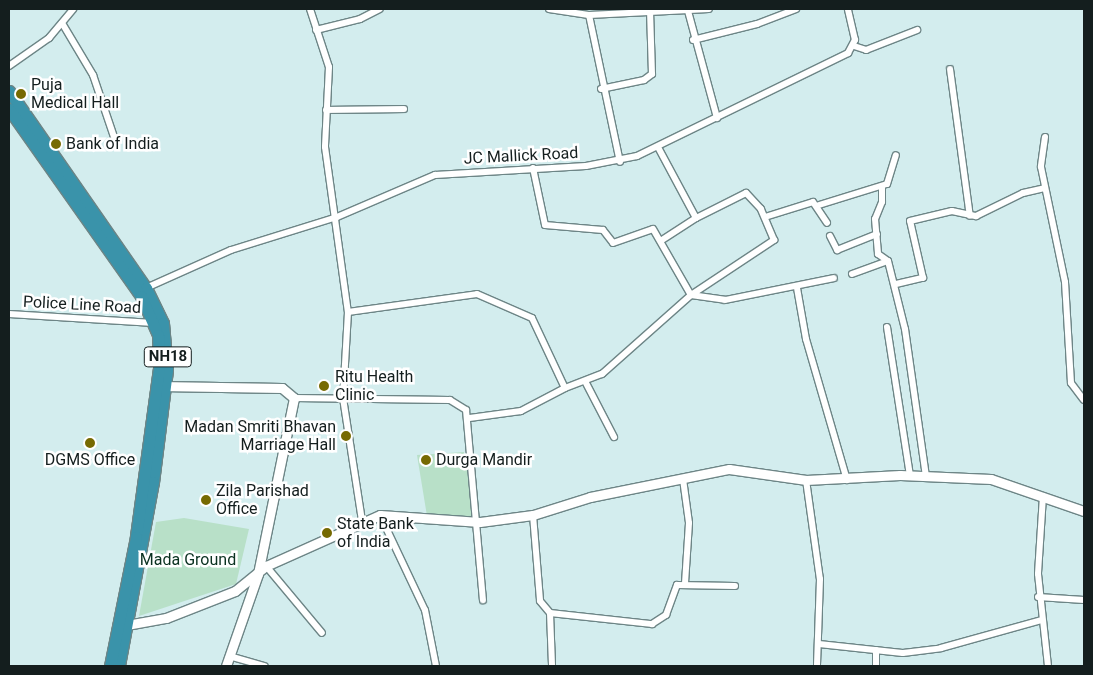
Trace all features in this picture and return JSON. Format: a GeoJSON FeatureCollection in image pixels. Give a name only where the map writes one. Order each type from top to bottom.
{"type":"FeatureCollection","features":[{"type":"Feature","properties":{"kind":"highway","name":"NH18"},"geometry":{"type":"LineString","coordinates":[[9,92],[146,288],[163,323],[168,354],[161,386],[119,666]]}},
{"type":"Feature","properties":{"kind":"highway","name":"NH18"},"geometry":{"type":"LineString","coordinates":[[9,109],[141,296],[155,323],[160,350],[161,386]]}},
{"type":"Feature","properties":{"kind":"highway","name":"NH18"},"geometry":{"type":"LineString","coordinates":[[110,666],[124,626]]}},
{"type":"Feature","properties":{"kind":"street"},"geometry":{"type":"LineString","coordinates":[[9,66],[62,23],[73,9]]}},
{"type":"Feature","properties":{"kind":"street"},"geometry":{"type":"LineString","coordinates":[[310,9],[329,66],[325,147],[337,217],[348,312],[343,398],[362,521]]}},
{"type":"Feature","properties":{"kind":"street"},"geometry":{"type":"LineString","coordinates":[[316,30],[360,19],[380,9]]}},
{"type":"Feature","properties":{"kind":"street"},"geometry":{"type":"LineString","coordinates":[[549,9],[589,15],[709,9]]}},
{"type":"Feature","properties":{"kind":"street"},"geometry":{"type":"LineString","coordinates":[[693,40],[757,24],[796,9]]}},
{"type":"Feature","properties":{"kind":"street"},"geometry":{"type":"LineString","coordinates":[[848,9],[854,46],[866,50],[917,30]]}},
{"type":"Feature","properties":{"kind":"street"},"geometry":{"type":"LineString","coordinates":[[688,11],[693,40],[717,118]]}},
{"type":"Feature","properties":{"kind":"street"},"geometry":{"type":"LineString","coordinates":[[602,88],[644,80],[652,74],[650,12]]}},
{"type":"Feature","properties":{"kind":"street"},"geometry":{"type":"LineString","coordinates":[[589,15],[602,88],[620,162]]}},
{"type":"Feature","properties":{"kind":"street"},"geometry":{"type":"LineString","coordinates":[[62,23],[93,75],[114,137]]}},
{"type":"Feature","properties":{"kind":"street","name":"JC Mallick Road"},"geometry":{"type":"LineString","coordinates":[[146,288],[231,250],[337,217],[434,175],[620,162],[658,147],[717,118],[854,46]]}},
{"type":"Feature","properties":{"kind":"street"},"geometry":{"type":"LineString","coordinates":[[950,69],[970,216]]}},
{"type":"Feature","properties":{"kind":"street"},"geometry":{"type":"LineString","coordinates":[[326,110],[404,110]]}},
{"type":"Feature","properties":{"kind":"street"},"geometry":{"type":"LineString","coordinates":[[1045,137],[1044,188],[1066,282],[1071,383],[1084,400]]}},
{"type":"Feature","properties":{"kind":"street"},"geometry":{"type":"LineString","coordinates":[[658,147],[696,218]]}},
{"type":"Feature","properties":{"kind":"street"},"geometry":{"type":"LineString","coordinates":[[819,205],[882,186],[892,178],[896,155]]}},
{"type":"Feature","properties":{"kind":"street"},"geometry":{"type":"LineString","coordinates":[[533,168],[538,209],[550,228],[603,230],[613,243],[653,229],[662,240],[690,295]]}},
{"type":"Feature","properties":{"kind":"street"},"geometry":{"type":"LineString","coordinates":[[882,186],[878,254],[888,261],[896,284],[926,476]]}},
{"type":"Feature","properties":{"kind":"street"},"geometry":{"type":"LineString","coordinates":[[896,284],[923,278],[910,221],[952,211],[970,216],[1044,188]]}},
{"type":"Feature","properties":{"kind":"street"},"geometry":{"type":"LineString","coordinates":[[468,418],[521,411],[565,388],[586,383],[690,295],[735,261],[771,244],[773,235],[764,217],[746,193],[696,218],[662,240]]}},
{"type":"Feature","properties":{"kind":"street"},"geometry":{"type":"LineString","coordinates":[[764,217],[813,202],[819,205],[827,223]]}},
{"type":"Feature","properties":{"kind":"street"},"geometry":{"type":"LineString","coordinates":[[830,236],[837,250],[878,234]]}},
{"type":"Feature","properties":{"kind":"street"},"geometry":{"type":"LineString","coordinates":[[852,274],[888,261]]}},
{"type":"Feature","properties":{"kind":"street"},"geometry":{"type":"LineString","coordinates":[[690,295],[725,300],[797,288],[834,278]]}},
{"type":"Feature","properties":{"kind":"street"},"geometry":{"type":"LineString","coordinates":[[797,288],[806,339],[847,480]]}},
{"type":"Feature","properties":{"kind":"street"},"geometry":{"type":"LineString","coordinates":[[348,312],[435,303],[468,295],[486,297],[532,318],[565,388]]}},
{"type":"Feature","properties":{"kind":"street","name":"Police Line Road"},"geometry":{"type":"LineString","coordinates":[[9,315],[155,323]]}},
{"type":"Feature","properties":{"kind":"street"},"geometry":{"type":"LineString","coordinates":[[887,327],[910,475]]}},
{"type":"Feature","properties":{"kind":"street"},"geometry":{"type":"LineString","coordinates":[[586,383],[614,438]]}},
{"type":"Feature","properties":{"kind":"street"},"geometry":{"type":"LineString","coordinates":[[161,386],[282,388],[294,398],[450,400],[460,404],[468,418],[480,522],[483,600]]}},
{"type":"Feature","properties":{"kind":"street"},"geometry":{"type":"LineString","coordinates":[[226,666],[258,574],[294,398]]}},
{"type":"Feature","properties":{"kind":"street"},"geometry":{"type":"LineString","coordinates":[[124,626],[211,601],[258,574],[266,566],[362,521],[380,515],[480,522],[533,514],[590,497],[729,469],[806,480],[847,480],[910,475],[991,479],[1084,511]]}},
{"type":"Feature","properties":{"kind":"street"},"geometry":{"type":"LineString","coordinates":[[683,479],[689,523],[685,583]]}},
{"type":"Feature","properties":{"kind":"street"},"geometry":{"type":"LineString","coordinates":[[806,480],[820,579],[817,666]]}},
{"type":"Feature","properties":{"kind":"street"},"geometry":{"type":"LineString","coordinates":[[1043,496],[1038,598],[1048,666]]}},
{"type":"Feature","properties":{"kind":"street"},"geometry":{"type":"LineString","coordinates":[[533,514],[540,600],[550,613],[552,666]]}},
{"type":"Feature","properties":{"kind":"street"},"geometry":{"type":"LineString","coordinates":[[380,515],[425,610],[436,666]]}},
{"type":"Feature","properties":{"kind":"street"},"geometry":{"type":"LineString","coordinates":[[266,566],[322,633]]}},
{"type":"Feature","properties":{"kind":"street"},"geometry":{"type":"LineString","coordinates":[[550,613],[652,624],[666,616],[673,592],[685,583],[735,586]]}},
{"type":"Feature","properties":{"kind":"street"},"geometry":{"type":"LineString","coordinates":[[1038,598],[1084,600]]}},
{"type":"Feature","properties":{"kind":"street"},"geometry":{"type":"LineString","coordinates":[[819,644],[876,650],[941,648],[1042,620]]}},
{"type":"Feature","properties":{"kind":"street"},"geometry":{"type":"LineString","coordinates":[[876,650],[876,666]]}},
{"type":"Feature","properties":{"kind":"street"},"geometry":{"type":"LineString","coordinates":[[229,656],[265,666]]}},
{"type":"Feature","properties":{"kind":"green space"},"geometry":{"type":"Polygon","coordinates":[[[464,452],[476,516],[427,516],[417,455],[464,452]]]}},
{"type":"Feature","properties":{"kind":"green space","name":"Mada Ground"},"geometry":{"type":"Polygon","coordinates":[[[184,518],[249,529],[236,584],[139,616],[156,522],[184,518]]]}},
{"type":"Feature","properties":{"kind":"place","name":"Puja Medical Hall"},"geometry":{"type":"Point","coordinates":[21,94]}},
{"type":"Feature","properties":{"kind":"place","name":"Bank of India"},"geometry":{"type":"Point","coordinates":[56,144]}},
{"type":"Feature","properties":{"kind":"place","name":"Ritu Health Clinic"},"geometry":{"type":"Point","coordinates":[324,386]}},
{"type":"Feature","properties":{"kind":"place","name":"Madan Smriti Bhavan Marriage Hall"},"geometry":{"type":"Point","coordinates":[346,436]}},
{"type":"Feature","properties":{"kind":"place","name":"DGMS Office"},"geometry":{"type":"Point","coordinates":[90,443]}},
{"type":"Feature","properties":{"kind":"place","name":"Durga Mandir"},"geometry":{"type":"Point","coordinates":[426,460]}},
{"type":"Feature","properties":{"kind":"place","name":"Zila Parishad Office"},"geometry":{"type":"Point","coordinates":[206,500]}},
{"type":"Feature","properties":{"kind":"place","name":"State Bank of India"},"geometry":{"type":"Point","coordinates":[327,533]}}]}
